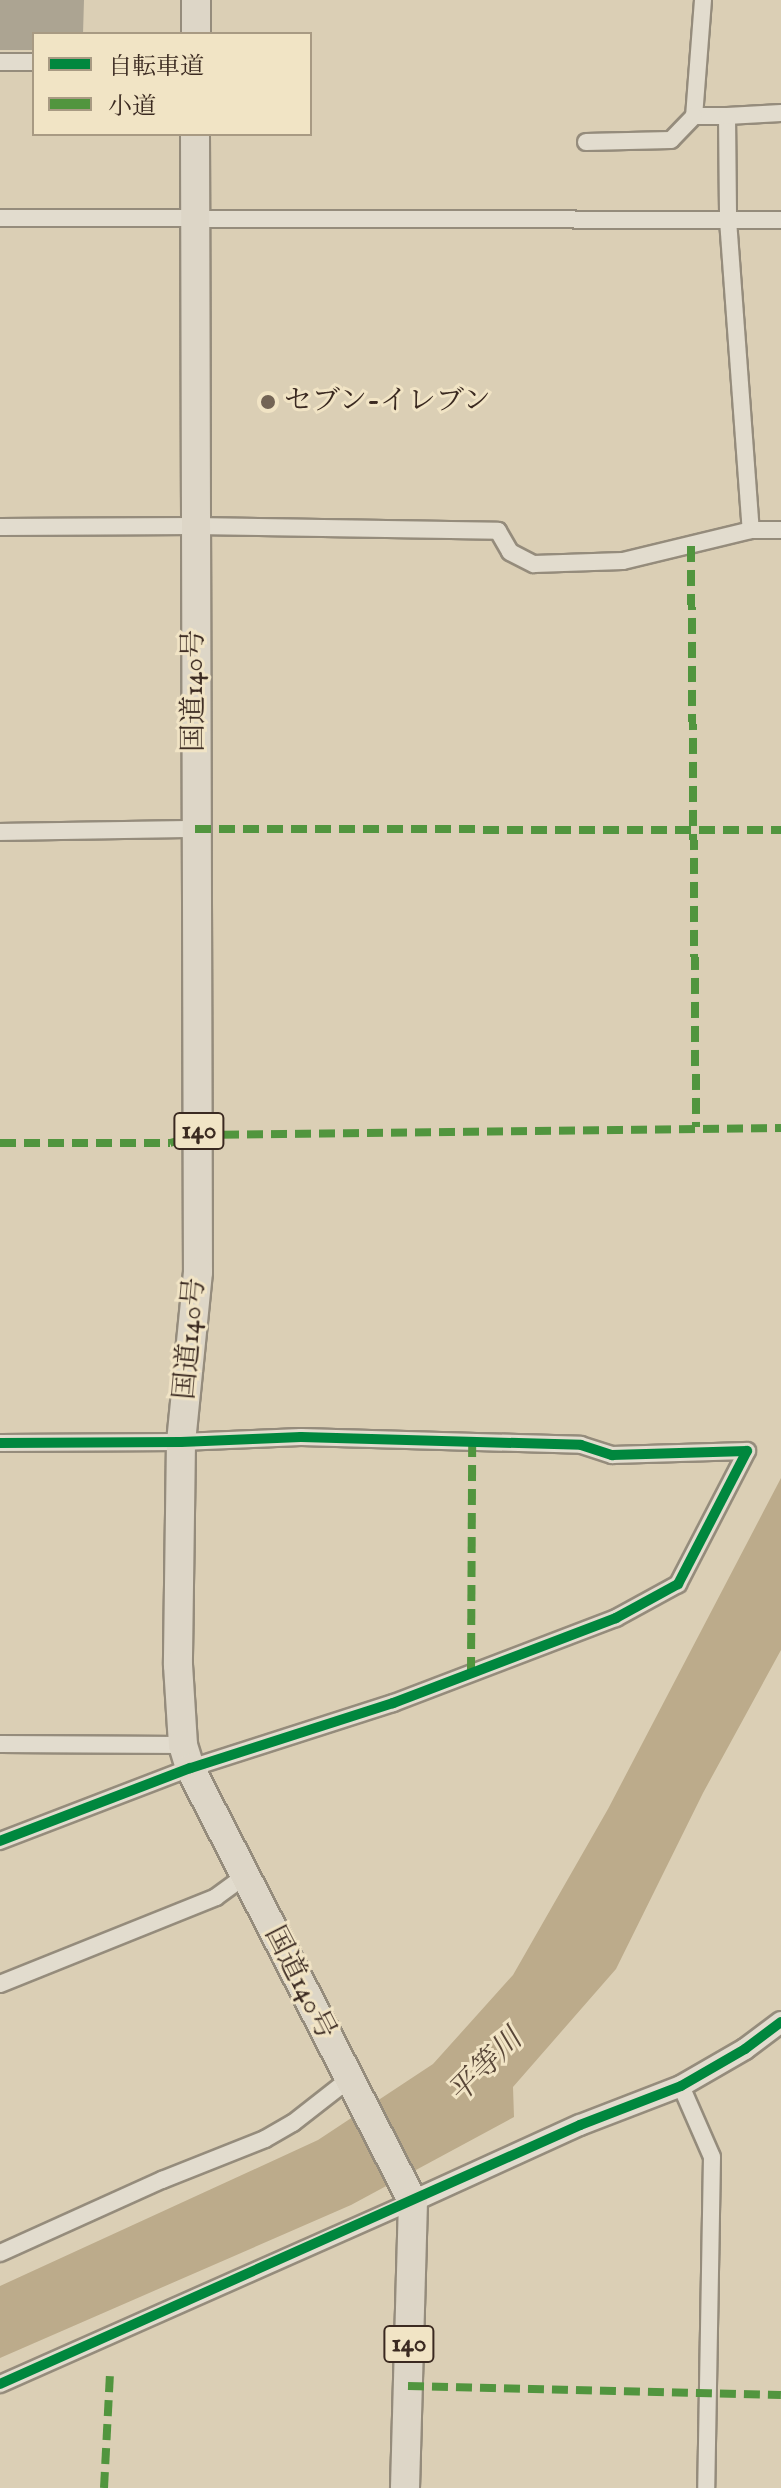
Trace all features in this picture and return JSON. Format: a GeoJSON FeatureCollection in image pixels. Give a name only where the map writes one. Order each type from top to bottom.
{"type":"FeatureCollection","features":[{"type":"Feature","properties":{"kind":"highway"},"geometry":{"type":"LineString","coordinates":[[196,0],[196,32]]}},
{"type":"Feature","properties":{"kind":"highway","name":"国道140号"},"geometry":{"type":"LineString","coordinates":[[195,136],[198,1272],[181,1442],[178,1665],[186,1756],[350,2084],[411,2197],[405,2488]]}},
{"type":"Feature","properties":{"kind":"street"},"geometry":{"type":"LineString","coordinates":[[586,142],[671,140],[694,116],[703,0]]}},
{"type":"Feature","properties":{"kind":"street"},"geometry":{"type":"LineString","coordinates":[[0,62],[32,62]]}},
{"type":"Feature","properties":{"kind":"street"},"geometry":{"type":"LineString","coordinates":[[694,116],[781,113]]}},
{"type":"Feature","properties":{"kind":"street"},"geometry":{"type":"LineString","coordinates":[[727,116],[728,220],[751,530]]}},
{"type":"Feature","properties":{"kind":"street"},"geometry":{"type":"LineString","coordinates":[[0,218],[781,220]]}},
{"type":"Feature","properties":{"kind":"street"},"geometry":{"type":"LineString","coordinates":[[0,527],[195,526],[498,531],[510,552],[534,564],[623,561],[751,530],[781,530]]}},
{"type":"Feature","properties":{"kind":"street"},"geometry":{"type":"LineString","coordinates":[[0,832],[195,829]]}},
{"type":"Feature","properties":{"kind":"street"},"geometry":{"type":"LineString","coordinates":[[0,1443],[181,1442],[301,1437],[581,1445],[612,1455],[747,1451],[678,1584],[616,1618],[393,1703],[186,1756],[0,1841]]}},
{"type":"Feature","properties":{"kind":"street"},"geometry":{"type":"LineString","coordinates":[[0,1744],[186,1756]]}},
{"type":"Feature","properties":{"kind":"street"},"geometry":{"type":"LineString","coordinates":[[0,1984],[216,1897],[245,1876]]}},
{"type":"Feature","properties":{"kind":"street"},"geometry":{"type":"LineString","coordinates":[[0,2384],[411,2197],[681,2086],[745,2049],[776,2024],[781,2007]]}},
{"type":"Feature","properties":{"kind":"street"},"geometry":{"type":"LineString","coordinates":[[0,2253],[162,2180],[265,2139],[350,2084]]}},
{"type":"Feature","properties":{"kind":"street"},"geometry":{"type":"LineString","coordinates":[[681,2086],[712,2157],[706,2488]]}},
{"type":"Feature","properties":{"kind":"water","name":"平等川"},"geometry":{"type":"Polygon","coordinates":[[[781,1478],[781,1650],[703,1793],[616,1969],[513,2087],[514,2117],[351,2205],[0,2358],[0,2286],[318,2140],[433,2064],[513,1975],[608,1809],[781,1478]]]}},
{"type":"Feature","properties":{"kind":"building"},"geometry":{"type":"Polygon","coordinates":[[[0,0],[84,0],[83,32],[32,32],[32,50],[0,50],[0,0]]]}},
{"type":"Feature","properties":{"kind":"marked path"},"geometry":{"type":"LineString","coordinates":[[691,546],[696,1127]]}},
{"type":"Feature","properties":{"kind":"marked path"},"geometry":{"type":"LineString","coordinates":[[195,829],[781,830]]}},
{"type":"Feature","properties":{"kind":"marked path"},"geometry":{"type":"LineString","coordinates":[[0,1143],[170,1143],[199,1135],[781,1128]]}},
{"type":"Feature","properties":{"kind":"marked path"},"geometry":{"type":"LineString","coordinates":[[471,1673],[472,1444]]}},
{"type":"Feature","properties":{"kind":"marked path"},"geometry":{"type":"LineString","coordinates":[[104,2488],[110,2374]]}},
{"type":"Feature","properties":{"kind":"marked path"},"geometry":{"type":"LineString","coordinates":[[408,2386],[781,2395]]}},
{"type":"Feature","properties":{"kind":"cycle path"},"geometry":{"type":"LineString","coordinates":[[0,1443],[181,1442],[301,1437],[581,1445],[612,1455],[747,1451],[678,1584],[616,1618],[393,1703],[190,1768],[0,1841]]}},
{"type":"Feature","properties":{"kind":"cycle path"},"geometry":{"type":"LineString","coordinates":[[0,2384],[580,2125],[681,2086],[745,2049],[781,2022]]}},
{"type":"Feature","properties":{"kind":"place","name":"セブン-イレブン"},"geometry":{"type":"Point","coordinates":[268,402]}}]}
